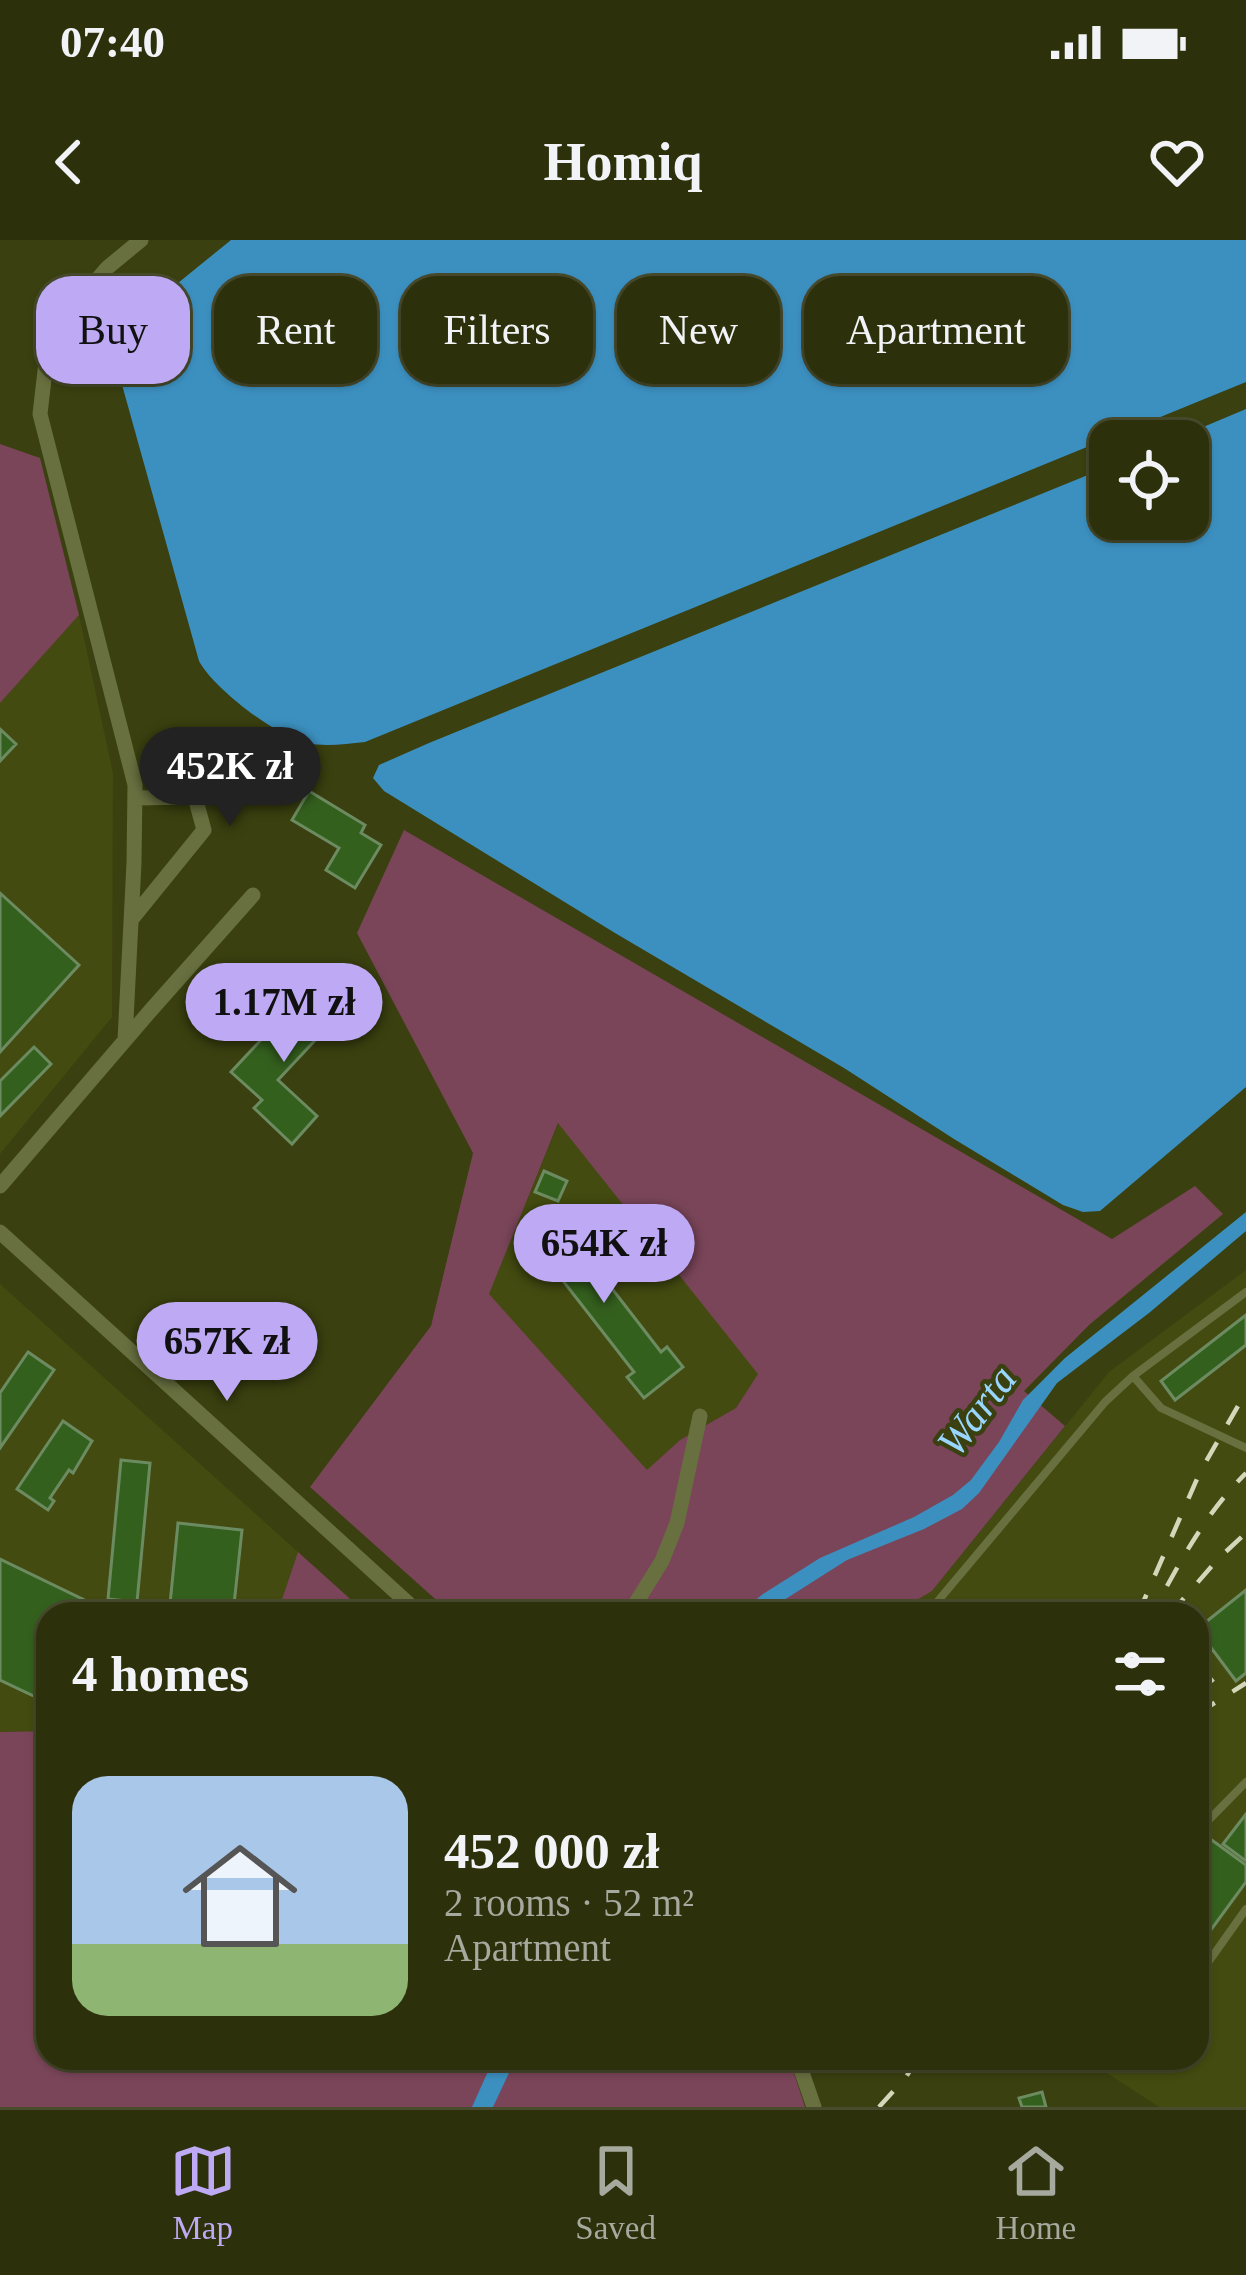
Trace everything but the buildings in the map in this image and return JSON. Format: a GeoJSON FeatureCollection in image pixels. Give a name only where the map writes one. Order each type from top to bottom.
{"type":"FeatureCollection","features":[{"type":"Feature","properties":{"kind":"street"},"geometry":{"type":"LineString","coordinates":[[125,1040],[135,785],[40,414],[49,336],[107,268],[141,240]]}},
{"type":"Feature","properties":{"kind":"street"},"geometry":{"type":"LineString","coordinates":[[131,920],[204,830],[196,797],[135,798]]}},
{"type":"Feature","properties":{"kind":"street"},"geometry":{"type":"LineString","coordinates":[[0,1186],[253,895]]}},
{"type":"Feature","properties":{"kind":"street"},"geometry":{"type":"LineString","coordinates":[[0,1232],[407,1602]]}},
{"type":"Feature","properties":{"kind":"street"},"geometry":{"type":"LineString","coordinates":[[636,1602],[662,1561],[677,1523],[700,1416]]}},
{"type":"Feature","properties":{"kind":"street"},"geometry":{"type":"LineString","coordinates":[[801,2070],[814,2107]]}},
{"type":"Feature","properties":{"kind":"lane"},"geometry":{"type":"LineString","coordinates":[[937,1602],[1105,1402],[1246,1292]]}},
{"type":"Feature","properties":{"kind":"lane"},"geometry":{"type":"LineString","coordinates":[[1133,1376],[1160,1408],[1246,1448]]}},
{"type":"Feature","properties":{"kind":"lane"},"geometry":{"type":"LineString","coordinates":[[1209,1820],[1246,1782]]}},
{"type":"Feature","properties":{"kind":"lane"},"geometry":{"type":"LineString","coordinates":[[1209,1961],[1246,1910]]}},
{"type":"Feature","properties":{"kind":"shaded area"},"geometry":{"type":"Polygon","coordinates":[[[0,444],[40,458],[79,615],[0,703],[0,444]]]}},
{"type":"Feature","properties":{"kind":"shaded area"},"geometry":{"type":"Polygon","coordinates":[[[79,615],[113,773],[112,1017],[0,1154],[0,703],[79,615]]]}},
{"type":"Feature","properties":{"kind":"shaded area"},"geometry":{"type":"Polygon","coordinates":[[[404,830],[1112,1239],[1195,1186],[1223,1214],[1089,1325],[1024,1391],[1065,1426],[932,1591],[914,1602],[439,1602],[310,1487],[431,1326],[473,1153],[357,933],[404,830]],[[558,1123],[489,1294],[647,1470],[680,1440],[736,1408],[758,1374],[558,1123]]]}},
{"type":"Feature","properties":{"kind":"shaded area"},"geometry":{"type":"Polygon","coordinates":[[[559,1122],[759,1374],[736,1408],[680,1440],[647,1471],[488,1294],[559,1122]]]}},
{"type":"Feature","properties":{"kind":"shaded area"},"geometry":{"type":"Polygon","coordinates":[[[1246,1270],[1246,2107],[1159,2107],[1102,2070],[1209,2070],[1209,1602],[915,1602],[932,1591],[1109,1372],[1246,1270]]]}},
{"type":"Feature","properties":{"kind":"shaded area"},"geometry":{"type":"Polygon","coordinates":[[[0,1284],[298,1552],[281,1602],[36,1602],[36,1731],[0,1732],[0,1284]]]}},
{"type":"Feature","properties":{"kind":"shaded area"},"geometry":{"type":"Polygon","coordinates":[[[298,1552],[354,1602],[281,1602],[298,1552]]]}},
{"type":"Feature","properties":{"kind":"shaded area"},"geometry":{"type":"Polygon","coordinates":[[[36,1731],[36,2070],[793,2070],[805,2107],[0,2107],[0,1732],[36,1731]]]}},
{"type":"Feature","properties":{"kind":"water"},"geometry":{"type":"Polygon","coordinates":[[[231,240],[1246,240],[1246,382],[1153,420],[1089,420],[1089,446],[365,742],[313,744],[293,739],[246,709],[199,661],[122,384],[190,384],[187,276],[231,240]]]}},
{"type":"Feature","properties":{"kind":"water"},"geometry":{"type":"Polygon","coordinates":[[[1246,409],[1246,1087],[1100,1211],[1083,1212],[1063,1205],[384,791],[373,778],[379,765],[429,743],[1089,475],[1089,540],[1209,540],[1209,425],[1246,409]]]}},
{"type":"Feature","properties":{"kind":"water"},"geometry":{"type":"Polygon","coordinates":[[[1246,1212],[1246,1231],[1057,1383],[979,1493],[962,1509],[847,1560],[781,1602],[753,1602],[820,1558],[953,1495],[971,1480],[999,1442],[1023,1400],[1065,1358],[1246,1212]]]}},
{"type":"Feature","properties":{"kind":"water"},"geometry":{"type":"Polygon","coordinates":[[[489,2070],[510,2070],[493,2107],[472,2107],[489,2070]]]}},
{"type":"Feature","properties":{"kind":"railway"},"geometry":{"type":"LineString","coordinates":[[1143,1602],[1200,1472],[1246,1392]]}},
{"type":"Feature","properties":{"kind":"railway"},"geometry":{"type":"LineString","coordinates":[[1167,1586],[1202,1526],[1246,1473]]}},
{"type":"Feature","properties":{"kind":"railway"},"geometry":{"type":"LineString","coordinates":[[1180,1602],[1246,1533]]}},
{"type":"Feature","properties":{"kind":"railway"},"geometry":{"type":"LineString","coordinates":[[1209,1682],[1226,1669]]}},
{"type":"Feature","properties":{"kind":"railway"},"geometry":{"type":"LineString","coordinates":[[1209,1706],[1246,1683]]}},
{"type":"Feature","properties":{"kind":"railway"},"geometry":{"type":"LineString","coordinates":[[879,2107],[910,2070]]}},
{"type":"Feature","properties":{"kind":"water label","name":"Warta"},"geometry":{"type":"Point","coordinates":[976,1410]}}]}
